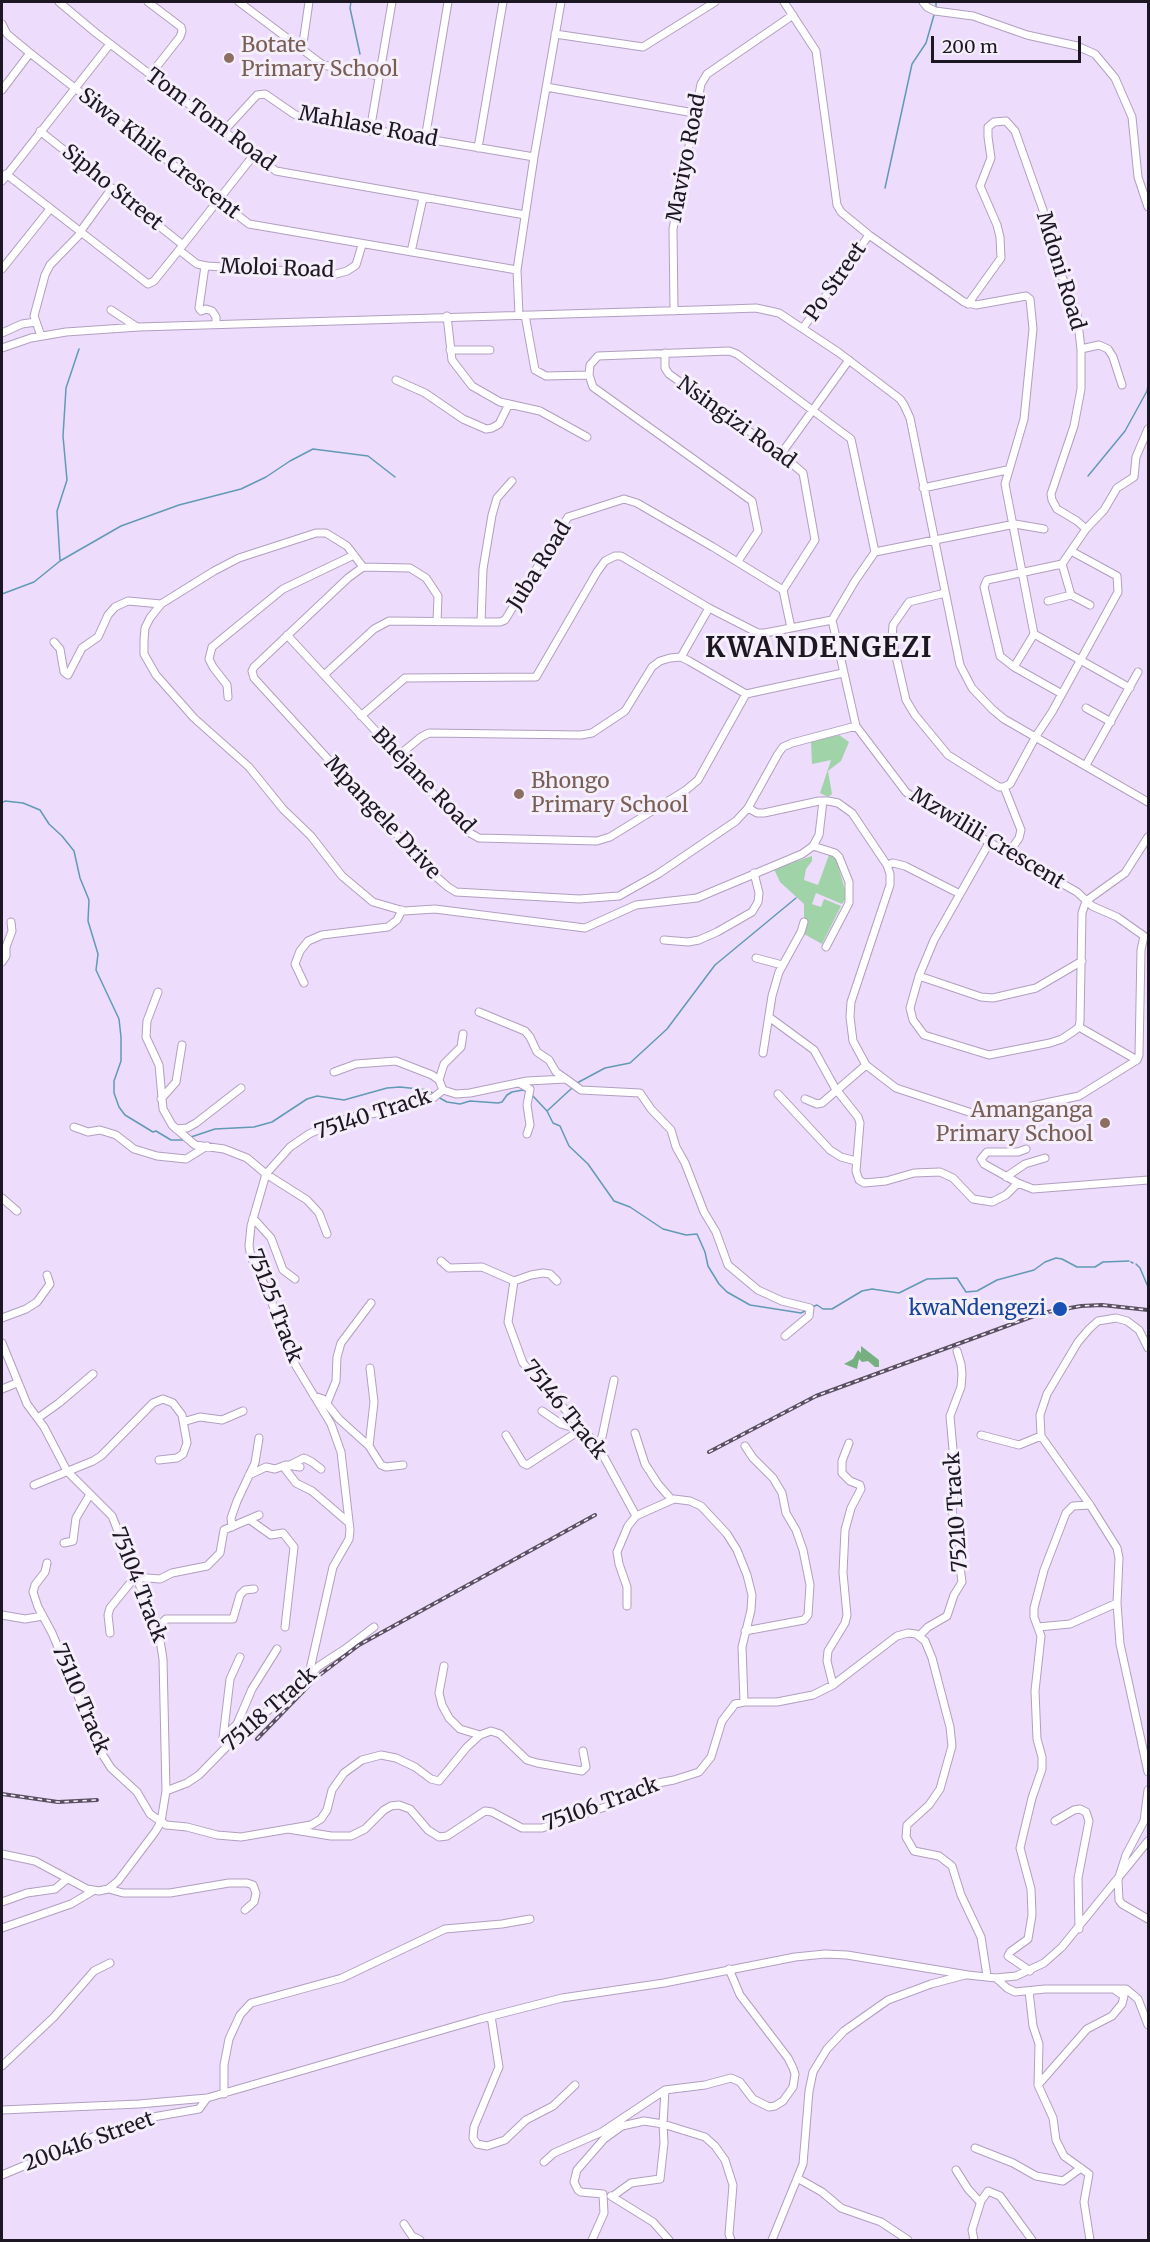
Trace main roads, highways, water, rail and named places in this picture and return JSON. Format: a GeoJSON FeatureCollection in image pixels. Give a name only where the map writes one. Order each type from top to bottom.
{"type":"FeatureCollection","features":[{"type":"Feature","properties":{"kind":"waterway"},"geometry":{"type":"LineString","coordinates":[[351,2],[350,8],[360,54]]}},
{"type":"Feature","properties":{"kind":"waterway"},"geometry":{"type":"LineString","coordinates":[[936,2],[936,7]]}},
{"type":"Feature","properties":{"kind":"waterway"},"geometry":{"type":"LineString","coordinates":[[885,188],[912,64],[926,43],[934,15]]}},
{"type":"Feature","properties":{"kind":"waterway"},"geometry":{"type":"LineString","coordinates":[[60,560],[57,511],[67,480],[63,436],[66,388],[79,349]]}},
{"type":"Feature","properties":{"kind":"waterway"},"geometry":{"type":"LineString","coordinates":[[1088,476],[1125,431],[1148,385]]}},
{"type":"Feature","properties":{"kind":"waterway"},"geometry":{"type":"LineString","coordinates":[[2,594],[34,582],[60,561],[121,526],[179,505],[241,489],[313,449],[368,456],[395,477]]}},
{"type":"Feature","properties":{"kind":"waterway"},"geometry":{"type":"LineString","coordinates":[[2,803],[5,801],[23,803],[40,810],[49,824],[74,851],[80,878],[89,900],[88,921],[98,954],[96,970],[119,1019],[121,1061],[114,1081],[114,1093],[119,1107],[125,1115],[153,1132],[156,1131],[171,1140],[184,1140]]}},
{"type":"Feature","properties":{"kind":"waterway"},"geometry":{"type":"LineString","coordinates":[[577,1083],[605,1068],[630,1063],[667,1029],[715,965],[796,898]]}},
{"type":"Feature","properties":{"kind":"waterway"},"geometry":{"type":"LineString","coordinates":[[191,1137],[215,1129],[254,1127],[272,1122],[307,1099],[317,1096],[344,1100],[387,1088],[400,1087],[428,1090],[434,1094]]}},
{"type":"Feature","properties":{"kind":"waterway"},"geometry":{"type":"LineString","coordinates":[[547,1111],[572,1088]]}},
{"type":"Feature","properties":{"kind":"waterway"},"geometry":{"type":"LineString","coordinates":[[438,1097],[447,1102],[460,1104],[470,1101],[498,1103],[512,1092],[523,1090],[528,1092]]}},
{"type":"Feature","properties":{"kind":"waterway"},"geometry":{"type":"LineString","coordinates":[[532,1095],[547,1111],[553,1123],[560,1126],[569,1146],[588,1164],[614,1201],[630,1207],[663,1229],[686,1235],[697,1234],[708,1266],[727,1292],[750,1305],[801,1313],[807,1310]]}},
{"type":"Feature","properties":{"kind":"waterway"},"geometry":{"type":"LineString","coordinates":[[812,1307],[817,1305],[823,1309],[832,1309],[862,1291],[872,1289],[899,1293],[927,1279],[957,1278],[966,1292],[977,1291],[997,1280],[1034,1270],[1056,1258],[1077,1267],[1095,1267],[1103,1262],[1129,1261]]}},
{"type":"Feature","properties":{"kind":"waterway"},"geometry":{"type":"LineString","coordinates":[[1136,1264],[1148,1287]]}},
{"type":"Feature","properties":{"kind":"railway"},"geometry":{"type":"LineString","coordinates":[[709,1452],[816,1396],[1042,1313],[1102,1305],[1148,1310]]}},
{"type":"Feature","properties":{"kind":"railway"},"geometry":{"type":"LineString","coordinates":[[257,1739],[317,1677],[359,1645],[595,1515]]}},
{"type":"Feature","properties":{"kind":"railway"},"geometry":{"type":"LineString","coordinates":[[2,1794],[58,1802],[97,1800]]}},
{"type":"Feature","properties":{"kind":"place","name":"Botate Primary School"},"geometry":{"type":"Point","coordinates":[229,58]}},
{"type":"Feature","properties":{"kind":"place","name":"Bhongo Primary School"},"geometry":{"type":"Point","coordinates":[519,794]}},
{"type":"Feature","properties":{"kind":"place","name":"Amanganga Primary School"},"geometry":{"type":"Point","coordinates":[1105,1123]}},
{"type":"Feature","properties":{"kind":"place","name":"kwaNdengezi"},"geometry":{"type":"Point","coordinates":[1060,1309]}},
{"type":"Feature","properties":{"kind":"district","name":"KWANDENGEZI"},"geometry":{"type":"Point","coordinates":[819,649]}}]}
